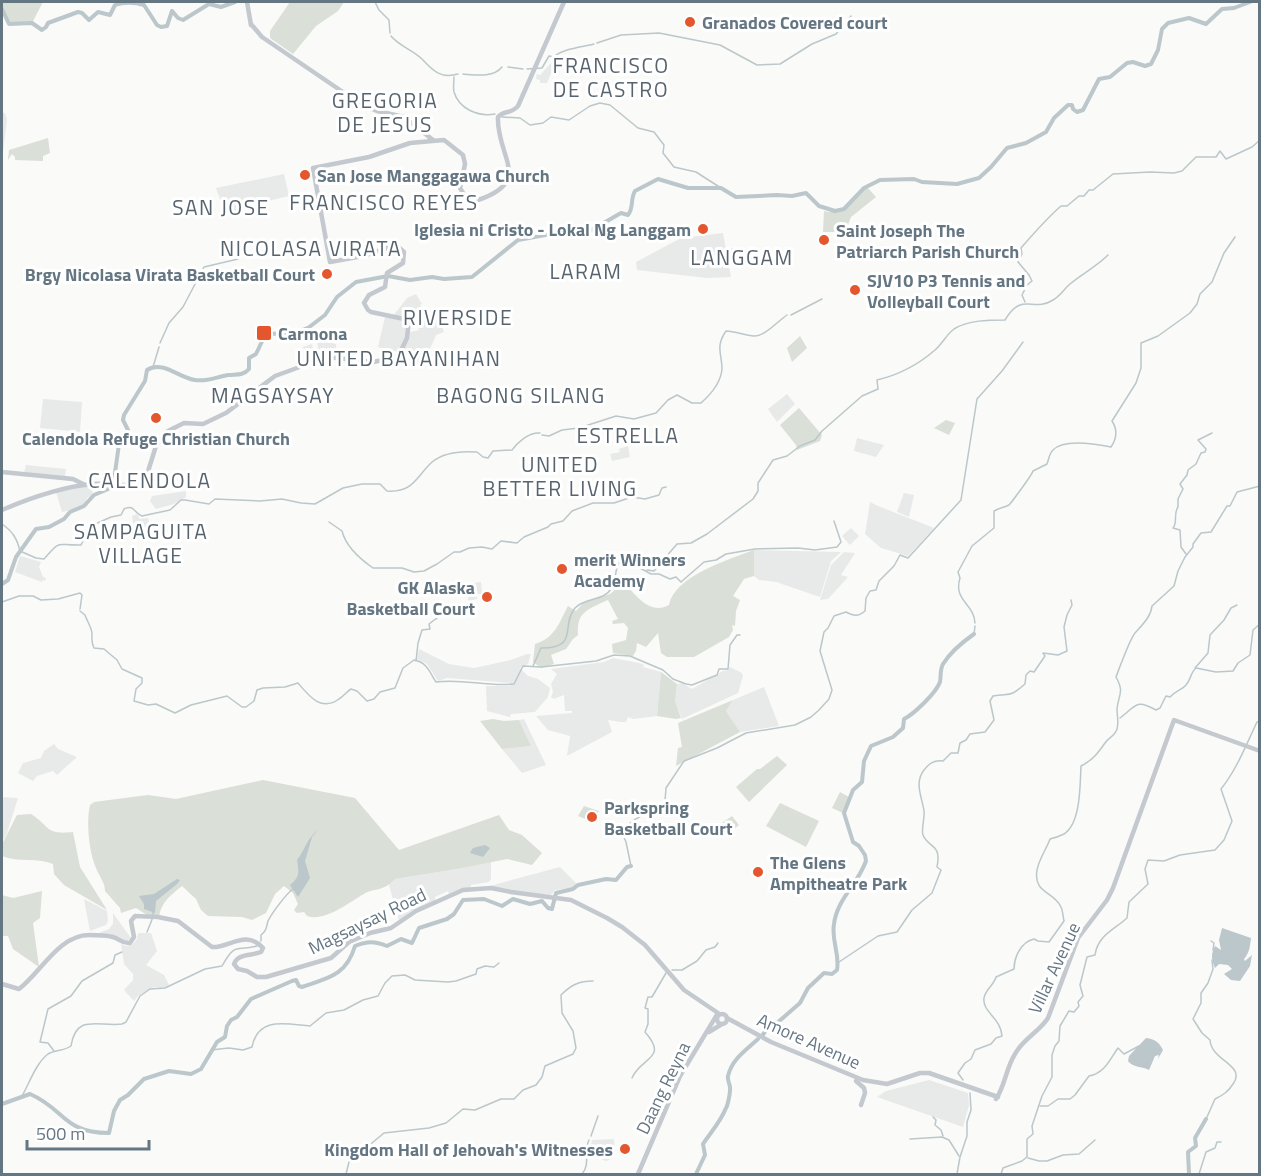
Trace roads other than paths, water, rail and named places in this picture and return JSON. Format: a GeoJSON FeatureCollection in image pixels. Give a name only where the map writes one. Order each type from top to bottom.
{"type":"FeatureCollection","features":[{"type":"Feature","properties":{"kind":"main road"},"geometry":{"type":"LineString","coordinates":[[247,2],[251,24],[259,35],[368,108],[404,117],[429,140]]}},
{"type":"Feature","properties":{"kind":"main road"},"geometry":{"type":"LineString","coordinates":[[2,510],[48,492],[85,485],[144,484],[156,446],[168,431],[184,423],[208,422],[237,407],[254,390],[275,376],[312,361],[330,357],[373,362],[394,359],[401,353],[407,338],[409,320],[371,312],[365,307],[366,298],[385,287],[387,271],[403,263],[404,252],[399,246],[393,246],[363,256],[330,262],[313,168],[369,157],[410,142],[448,141],[464,155],[465,164],[460,188],[466,198],[478,201],[501,189],[506,183],[509,171],[498,117],[500,114],[515,110],[564,2]]}},
{"type":"Feature","properties":{"kind":"main road"},"geometry":{"type":"LineString","coordinates":[[2,472],[73,479],[85,485]]}},
{"type":"Feature","properties":{"kind":"main road","name":"Villar Avenue"},"geometry":{"type":"LineString","coordinates":[[880,1084],[898,1082],[925,1073],[935,1074],[996,1097],[1012,1054],[1043,1020],[1072,946],[1109,892],[1174,720],[1260,751]]}},
{"type":"Feature","properties":{"kind":"main road","name":"Magsaysay Road"},"geometry":{"type":"LineString","coordinates":[[2,984],[19,989],[55,952],[75,937],[110,936],[124,944],[130,943],[134,937],[131,922],[133,917],[178,921],[212,947],[220,947],[238,939],[260,945],[263,948],[261,952],[240,957],[235,960],[234,964],[238,969],[261,978],[331,958],[349,942],[370,933],[392,928],[416,911],[467,889],[491,888],[577,902],[622,927],[646,944],[684,990],[723,1016]]}},
{"type":"Feature","properties":{"kind":"main road"},"geometry":{"type":"LineString","coordinates":[[723,1016],[718,1021],[723,1024]]}},
{"type":"Feature","properties":{"kind":"main road","name":"Daang Reyna"},"geometry":{"type":"LineString","coordinates":[[639,1174],[684,1073],[710,1030],[723,1024],[723,1016]]}},
{"type":"Feature","properties":{"kind":"main road","name":"Daang Reyna"},"geometry":{"type":"LineString","coordinates":[[639,1174],[682,1072],[723,1016]]}},
{"type":"Feature","properties":{"kind":"main road","name":"Amore Avenue"},"geometry":{"type":"LineString","coordinates":[[723,1016],[762,1039],[856,1081],[880,1084]]}},
{"type":"Feature","properties":{"kind":"main road","name":"Amore Avenue"},"geometry":{"type":"LineString","coordinates":[[723,1024],[732,1024],[756,1035]]}},
{"type":"Feature","properties":{"kind":"main road","name":"Amore Avenue"},"geometry":{"type":"LineString","coordinates":[[762,1039],[852,1077],[880,1084]]}},
{"type":"Feature","properties":{"kind":"main road"},"geometry":{"type":"LineString","coordinates":[[856,1081],[863,1085],[865,1090],[861,1105]]}},
{"type":"Feature","properties":{"kind":"waterway"},"geometry":{"type":"LineString","coordinates":[[2,9],[9,24],[32,23],[42,30],[48,23],[78,12],[89,20],[98,12],[110,15],[115,5],[137,3],[144,5],[157,25],[161,27],[167,26],[172,11],[183,20],[209,4],[221,7],[235,2]]}},
{"type":"Feature","properties":{"kind":"waterway"},"geometry":{"type":"LineString","coordinates":[[375,2],[389,20],[390,33]]}},
{"type":"Feature","properties":{"kind":"waterway"},"geometry":{"type":"LineString","coordinates":[[2,584],[8,580],[16,557],[36,529],[49,527],[64,519],[70,512],[84,506],[94,495],[113,487],[119,444],[128,434],[123,420],[124,415],[145,381],[147,370],[153,367],[165,368],[189,379],[199,380],[242,374],[249,369],[249,358],[256,354],[266,333],[289,335],[308,328],[325,315],[337,297],[356,282],[388,276],[410,280],[432,277],[444,279],[472,277],[518,240],[551,234],[562,229],[575,233],[588,232],[621,213],[628,215],[635,191],[658,179],[688,188],[721,188],[736,197],[792,196],[806,193],[819,206],[835,211],[844,209],[864,188],[880,180],[914,179],[922,182],[957,184],[979,178],[1007,148],[1026,143],[1046,132],[1054,118],[1068,105],[1072,105],[1077,112],[1083,110],[1099,79],[1110,77],[1127,63],[1133,62],[1145,66],[1151,64],[1158,50],[1162,29],[1168,23],[1189,18],[1206,24],[1222,9],[1234,8],[1250,2]]}},
{"type":"Feature","properties":{"kind":"waterway"},"geometry":{"type":"LineString","coordinates":[[597,43],[621,35],[659,33],[720,45],[757,65],[780,64],[812,44],[836,34],[851,16]]}},
{"type":"Feature","properties":{"kind":"waterway"},"geometry":{"type":"LineString","coordinates":[[391,36],[438,73],[458,74]]}},
{"type":"Feature","properties":{"kind":"waterway"},"geometry":{"type":"LineString","coordinates":[[527,69],[542,68],[549,56],[554,57],[567,50],[594,44]]}},
{"type":"Feature","properties":{"kind":"waterway"},"geometry":{"type":"LineString","coordinates":[[463,74],[489,74],[502,67]]}},
{"type":"Feature","properties":{"kind":"waterway"},"geometry":{"type":"LineString","coordinates":[[508,67],[523,69]]}},
{"type":"Feature","properties":{"kind":"waterway"},"geometry":{"type":"LineString","coordinates":[[454,77],[454,92],[460,103],[476,113],[495,114]]}},
{"type":"Feature","properties":{"kind":"waterway"},"geometry":{"type":"LineString","coordinates":[[502,117],[520,118],[530,125],[543,123],[551,117],[569,120],[590,106],[600,103],[610,105],[638,128],[654,132],[664,145],[663,153],[674,167],[696,172],[721,188]]}},
{"type":"Feature","properties":{"kind":"waterway"},"geometry":{"type":"LineString","coordinates":[[1025,302],[1022,295],[1032,281],[1018,262],[1022,254],[1021,248],[1061,206],[1067,206],[1079,196],[1084,196],[1113,174],[1174,173],[1182,171],[1196,157],[1216,157],[1220,151],[1226,159],[1252,147],[1260,140]]}},
{"type":"Feature","properties":{"kind":"waterway"},"geometry":{"type":"LineString","coordinates":[[975,623],[974,616],[959,592],[958,572],[972,546],[994,528],[994,511],[1009,505],[1033,471],[1047,464],[1051,453],[1058,446],[1080,443],[1111,447],[1116,434],[1112,421],[1136,383],[1141,368],[1141,343],[1158,336],[1190,313],[1197,304],[1200,294],[1212,282],[1224,253],[1235,237]]}},
{"type":"Feature","properties":{"kind":"waterway"},"geometry":{"type":"LineString","coordinates":[[647,570],[654,571],[677,544],[691,543],[707,534],[753,499],[758,491],[758,483],[773,460],[787,456],[800,446],[815,440],[862,396],[878,389],[877,380],[900,372],[922,360],[938,348],[951,331],[960,326],[979,321],[1005,320],[1017,306],[1039,305],[1053,300],[1108,255]]}},
{"type":"Feature","properties":{"kind":"waterway"},"geometry":{"type":"LineString","coordinates":[[160,343],[169,323],[183,307],[204,267],[238,259]]}},
{"type":"Feature","properties":{"kind":"waterway"},"geometry":{"type":"LineString","coordinates":[[791,315],[822,299]]}},
{"type":"Feature","properties":{"kind":"waterway"},"geometry":{"type":"LineString","coordinates":[[542,435],[549,436],[562,430],[579,428],[616,416],[634,419],[656,413],[668,400],[677,395],[692,403],[701,403],[720,379],[722,369],[720,346],[726,331],[758,336],[787,315]]}},
{"type":"Feature","properties":{"kind":"waterway"},"geometry":{"type":"LineString","coordinates":[[631,866],[622,833],[636,819],[665,801],[666,788],[684,761],[746,733],[795,725],[811,717],[829,699],[832,690],[820,651],[824,632],[834,616],[846,612],[858,615],[865,611],[866,598],[870,591],[876,590],[879,581],[894,566],[900,555],[908,558],[961,500],[977,399],[1002,371],[1023,342]]}},
{"type":"Feature","properties":{"kind":"waterway"},"geometry":{"type":"LineString","coordinates":[[153,367],[159,347]]}},
{"type":"Feature","properties":{"kind":"waterway"},"geometry":{"type":"LineString","coordinates":[[2,524],[14,535],[20,551],[44,559],[57,546],[81,545],[91,526],[121,515],[127,508],[132,508],[142,516],[170,510],[181,500],[209,504],[215,499],[260,501],[282,499],[315,504],[343,488],[362,484],[380,484],[387,491],[396,491],[408,487],[432,462],[442,456],[477,452],[488,458],[493,451],[512,450],[528,436],[540,433]]}},
{"type":"Feature","properties":{"kind":"waterway"},"geometry":{"type":"LineString","coordinates":[[1186,554],[1181,547],[1180,530],[1173,528],[1178,499],[1183,489],[1180,484],[1188,470],[1196,464],[1201,453],[1205,452],[1206,449],[1198,440],[1212,433]]}},
{"type":"Feature","properties":{"kind":"waterway"},"geometry":{"type":"LineString","coordinates":[[963,1080],[958,1073],[971,1059],[975,1050],[991,1044],[996,1038],[1002,1036],[998,1024],[984,1003],[986,992],[996,977],[1014,969],[1017,955],[1025,943],[1034,939],[1049,942],[1064,921],[1058,902],[1038,884],[1037,870],[1050,839],[1064,834],[1074,821],[1079,803],[1081,766],[1095,756],[1116,731],[1121,690],[1116,677],[1130,641],[1148,617],[1152,606],[1174,586],[1185,557],[1201,533],[1211,532],[1237,492],[1260,486]]}},
{"type":"Feature","properties":{"kind":"waterway"},"geometry":{"type":"LineString","coordinates":[[329,522],[342,531],[354,552],[373,568],[424,571],[454,552],[469,548],[492,549],[501,541],[517,543],[524,537],[551,524],[563,521],[572,511],[593,503],[614,503],[632,497],[645,499],[659,495],[662,488],[666,487]]}},
{"type":"Feature","properties":{"kind":"waterway"},"geometry":{"type":"LineString","coordinates":[[533,666],[541,648],[553,647],[565,640],[575,608],[608,593],[614,583],[619,563],[633,559],[640,568],[651,574],[659,574],[670,579],[676,577],[681,582],[704,562],[716,560],[726,554],[755,549],[815,550],[837,547],[841,542],[834,521]]}},
{"type":"Feature","properties":{"kind":"waterway"},"geometry":{"type":"LineString","coordinates":[[2,602],[19,596],[33,596],[41,600],[58,599],[80,593],[82,595],[80,609]]}},
{"type":"Feature","properties":{"kind":"waterway"},"geometry":{"type":"LineString","coordinates":[[839,962],[878,936],[897,932],[912,910],[932,893],[941,870],[937,867],[936,850],[923,835],[924,811],[919,785],[921,775],[932,763],[943,761],[951,753],[958,753],[960,743],[970,734],[985,732],[994,720],[990,701],[993,696],[1013,693],[1025,684],[1026,675],[1030,671],[1034,672],[1045,656],[1043,653],[1058,655],[1067,651],[1064,627],[1072,605],[1071,600]]}},
{"type":"Feature","properties":{"kind":"waterway"},"geometry":{"type":"LineString","coordinates":[[1195,668],[1208,653],[1210,635],[1224,620],[1231,608],[1237,605]]}},
{"type":"Feature","properties":{"kind":"waterway"},"geometry":{"type":"LineString","coordinates":[[416,661],[422,630],[430,629],[429,624],[445,614],[454,611],[463,613],[476,608]]}},
{"type":"Feature","properties":{"kind":"waterway"},"geometry":{"type":"LineString","coordinates":[[80,611],[85,615],[92,632],[94,648],[104,649],[117,660],[122,669],[142,678],[142,683],[136,689],[134,701],[148,705],[156,704],[175,713],[191,705],[227,696],[242,707],[246,707],[254,701],[257,690],[298,683],[311,697],[321,703],[333,703],[351,689],[357,691],[367,701],[374,699],[380,692],[395,688],[403,668],[414,660],[425,665],[436,682],[455,681],[504,685],[514,684],[523,666],[541,667],[596,661],[614,655],[630,656],[663,670],[673,679],[692,685],[717,675],[719,669],[728,669],[730,645],[737,635],[740,635]]}},
{"type":"Feature","properties":{"kind":"waterway"},"geometry":{"type":"LineString","coordinates":[[1120,718],[1140,704],[1156,710],[1160,708],[1166,696],[1170,697],[1186,685],[1196,668],[1216,672],[1233,671],[1238,663],[1250,655],[1253,630],[1260,624]]}},
{"type":"Feature","properties":{"kind":"waterway"},"geometry":{"type":"LineString","coordinates":[[974,634],[975,626]]}},
{"type":"Feature","properties":{"kind":"waterway"},"geometry":{"type":"LineString","coordinates":[[762,1036],[771,1023],[777,1023],[800,1003],[808,988],[824,973],[832,974],[837,970],[833,930],[836,915],[866,861],[859,846],[853,842],[844,813],[853,790],[862,782],[864,761],[871,746],[893,737],[903,728],[904,719],[924,703],[938,687],[942,666],[946,660],[974,634]]}},
{"type":"Feature","properties":{"kind":"waterway"},"geometry":{"type":"LineString","coordinates":[[1001,1174],[1003,1168],[1027,1157],[1027,1139],[1033,1134],[1032,1126],[1042,1096],[1052,1077],[1052,1055],[1059,1041],[1060,1026],[1069,1011],[1074,1012],[1079,1006],[1078,1002],[1083,996],[1080,985],[1087,957],[1095,955],[1099,942],[1127,918],[1129,902],[1148,884],[1145,869],[1148,860],[1164,861],[1180,855],[1215,850],[1224,840],[1232,821],[1221,789],[1237,765],[1257,722],[1260,721]]}},
{"type":"Feature","properties":{"kind":"waterway"},"geometry":{"type":"LineString","coordinates":[[2,1104],[30,1094],[51,1106],[73,1125],[94,1132],[109,1133],[114,1111],[120,1100],[144,1079],[169,1071],[191,1074],[201,1069],[217,1042],[225,1037],[231,1020],[237,1017],[251,999],[292,981],[296,980],[302,987],[328,978],[347,964],[355,946],[359,944],[371,942],[387,946],[401,939],[412,943],[419,928],[447,919],[454,914],[463,900],[484,899],[502,906],[513,899],[530,904],[542,901],[552,909],[556,893],[573,889],[578,885],[606,879],[616,880],[627,867],[631,866]]}},
{"type":"Feature","properties":{"kind":"waterway"},"geometry":{"type":"LineString","coordinates":[[261,941],[261,935],[268,921],[293,889]]}},
{"type":"Feature","properties":{"kind":"waterway"},"geometry":{"type":"LineString","coordinates":[[147,932],[153,912]]}},
{"type":"Feature","properties":{"kind":"waterway"},"geometry":{"type":"LineString","coordinates":[[1211,941],[1214,943],[1213,950]]}},
{"type":"Feature","properties":{"kind":"waterway"},"geometry":{"type":"LineString","coordinates":[[672,970],[682,970],[697,961],[706,950],[715,947],[718,943]]}},
{"type":"Feature","properties":{"kind":"waterway"},"geometry":{"type":"LineString","coordinates":[[22,1096],[36,1068],[44,1058],[48,1054],[71,1046],[74,1036],[83,1025],[122,1024],[126,1022],[140,996],[150,989],[165,988],[205,969],[222,966],[234,950],[257,946]]}},
{"type":"Feature","properties":{"kind":"waterway"},"geometry":{"type":"LineString","coordinates":[[54,1051],[48,1043],[40,1042],[48,1009],[71,996],[82,981],[113,963],[115,955],[122,952]]}},
{"type":"Feature","properties":{"kind":"waterway"},"geometry":{"type":"LineString","coordinates":[[1207,1117],[1215,1099],[1223,1095],[1236,1078],[1232,1067],[1216,1053],[1210,1040],[1202,1033],[1193,1019],[1201,1003],[1201,993],[1213,969],[1212,960]]}},
{"type":"Feature","properties":{"kind":"waterway"},"geometry":{"type":"LineString","coordinates":[[211,1050],[229,1048],[243,1050],[252,1047],[260,1030],[274,1024],[310,1026],[326,1013],[344,1010],[363,1000],[378,996],[392,976],[405,975],[415,980],[448,982],[476,974],[477,969],[485,966],[494,967],[499,963]]}},
{"type":"Feature","properties":{"kind":"waterway"},"geometry":{"type":"LineString","coordinates":[[632,1078],[654,1053],[652,1041],[645,1032],[648,1024],[648,1009],[645,1008],[648,997],[652,997],[666,973]]}},
{"type":"Feature","properties":{"kind":"waterway"},"geometry":{"type":"LineString","coordinates":[[346,1174],[349,1162],[384,1133],[429,1128],[446,1123],[463,1109],[475,1110],[501,1099],[514,1099],[523,1090],[536,1085],[542,1077],[545,1066],[573,1054],[576,1048],[573,1031],[562,1013],[561,995],[576,984],[593,981]]}},
{"type":"Feature","properties":{"kind":"waterway"},"geometry":{"type":"LineString","coordinates":[[696,1174],[705,1155],[703,1144],[719,1122],[727,1104],[730,1070],[740,1055],[758,1039]]}},
{"type":"Feature","properties":{"kind":"waterway"},"geometry":{"type":"LineString","coordinates":[[1040,1106],[1048,1106],[1058,1099],[1070,1099],[1089,1076],[1103,1069],[1118,1048],[1124,1054],[1139,1046]]}},
{"type":"Feature","properties":{"kind":"waterway"},"geometry":{"type":"LineString","coordinates":[[957,1174],[967,1136],[967,1122],[971,1110],[970,1093]]}},
{"type":"Feature","properties":{"kind":"waterway"},"geometry":{"type":"LineString","coordinates":[[591,1136],[598,1116]]}},
{"type":"Feature","properties":{"kind":"waterway"},"geometry":{"type":"LineString","coordinates":[[933,1117],[936,1120],[935,1125],[941,1130],[943,1136]]}},
{"type":"Feature","properties":{"kind":"waterway"},"geometry":{"type":"LineString","coordinates":[[1189,1174],[1188,1152],[1196,1146],[1195,1138],[1206,1119]]}},
{"type":"Feature","properties":{"kind":"waterway"},"geometry":{"type":"LineString","coordinates":[[910,1139],[942,1137],[949,1140],[959,1156]]}},
{"type":"Feature","properties":{"kind":"waterway"},"geometry":{"type":"LineString","coordinates":[[582,1174],[586,1166],[589,1140]]}},
{"type":"Feature","properties":{"kind":"waterway"},"geometry":{"type":"LineString","coordinates":[[1028,1158],[1047,1161],[1063,1155],[1079,1154],[1095,1140]]}},
{"type":"Feature","properties":{"kind":"waterway"},"geometry":{"type":"LineString","coordinates":[[1199,1174],[1206,1152],[1215,1148],[1217,1142],[1221,1142]]}},
{"type":"Feature","properties":{"kind":"place","name":"Granados Covered court"},"geometry":{"type":"Point","coordinates":[690,22]}},
{"type":"Feature","properties":{"kind":"place","name":"San Jose Manggagawa Church"},"geometry":{"type":"Point","coordinates":[305,175]}},
{"type":"Feature","properties":{"kind":"place","name":"Iglesia ni Cristo - Lokal Ng Langgam"},"geometry":{"type":"Point","coordinates":[703,229]}},
{"type":"Feature","properties":{"kind":"place","name":"Saint Joseph The Patriarch Parish Church"},"geometry":{"type":"Point","coordinates":[824,240]}},
{"type":"Feature","properties":{"kind":"place","name":"Brgy Nicolasa Virata Basketball Court"},"geometry":{"type":"Point","coordinates":[327,274]}},
{"type":"Feature","properties":{"kind":"place","name":"SJV10 P3 Tennis and Volleyball Court"},"geometry":{"type":"Point","coordinates":[855,290]}},
{"type":"Feature","properties":{"kind":"place","name":"Carmona"},"geometry":{"type":"Point","coordinates":[264,333]}},
{"type":"Feature","properties":{"kind":"place","name":"Calendola Refuge Christian Church"},"geometry":{"type":"Point","coordinates":[156,418]}},
{"type":"Feature","properties":{"kind":"place","name":"merit Winners Academy"},"geometry":{"type":"Point","coordinates":[562,569]}},
{"type":"Feature","properties":{"kind":"place","name":"GK Alaska Basketball Court"},"geometry":{"type":"Point","coordinates":[487,597]}},
{"type":"Feature","properties":{"kind":"place","name":"Parkspring Basketball Court"},"geometry":{"type":"Point","coordinates":[592,817]}},
{"type":"Feature","properties":{"kind":"place","name":"The Glens Ampitheatre Park"},"geometry":{"type":"Point","coordinates":[758,872]}},
{"type":"Feature","properties":{"kind":"place","name":"Kingdom Hall of Jehovah's Witnesses"},"geometry":{"type":"Point","coordinates":[625,1149]}},
{"type":"Feature","properties":{"kind":"district","name":"FRANCISCO DE CASTRO"},"geometry":{"type":"Point","coordinates":[611,77]}},
{"type":"Feature","properties":{"kind":"district","name":"GREGORIA DE JESUS"},"geometry":{"type":"Point","coordinates":[385,112]}},
{"type":"Feature","properties":{"kind":"district","name":"FRANCISCO REYES"},"geometry":{"type":"Point","coordinates":[384,202]}},
{"type":"Feature","properties":{"kind":"district","name":"SAN JOSE"},"geometry":{"type":"Point","coordinates":[221,207]}},
{"type":"Feature","properties":{"kind":"district","name":"NICOLASA VIRATA"},"geometry":{"type":"Point","coordinates":[311,248]}},
{"type":"Feature","properties":{"kind":"district","name":"LANGGAM"},"geometry":{"type":"Point","coordinates":[742,257]}},
{"type":"Feature","properties":{"kind":"district","name":"LARAM"},"geometry":{"type":"Point","coordinates":[586,271]}},
{"type":"Feature","properties":{"kind":"district","name":"RIVERSIDE"},"geometry":{"type":"Point","coordinates":[458,317]}},
{"type":"Feature","properties":{"kind":"district","name":"UNITED BAYANIHAN"},"geometry":{"type":"Point","coordinates":[399,358]}},
{"type":"Feature","properties":{"kind":"district","name":"MAGSAYSAY"},"geometry":{"type":"Point","coordinates":[273,395]}},
{"type":"Feature","properties":{"kind":"district","name":"BAGONG SILANG"},"geometry":{"type":"Point","coordinates":[521,395]}},
{"type":"Feature","properties":{"kind":"district","name":"ESTRELLA"},"geometry":{"type":"Point","coordinates":[628,435]}},
{"type":"Feature","properties":{"kind":"district","name":"UNITED BETTER LIVING"},"geometry":{"type":"Point","coordinates":[560,476]}},
{"type":"Feature","properties":{"kind":"district","name":"CALENDOLA"},"geometry":{"type":"Point","coordinates":[150,480]}},
{"type":"Feature","properties":{"kind":"district","name":"SAMPAGUITA VILLAGE"},"geometry":{"type":"Point","coordinates":[141,543]}}]}
